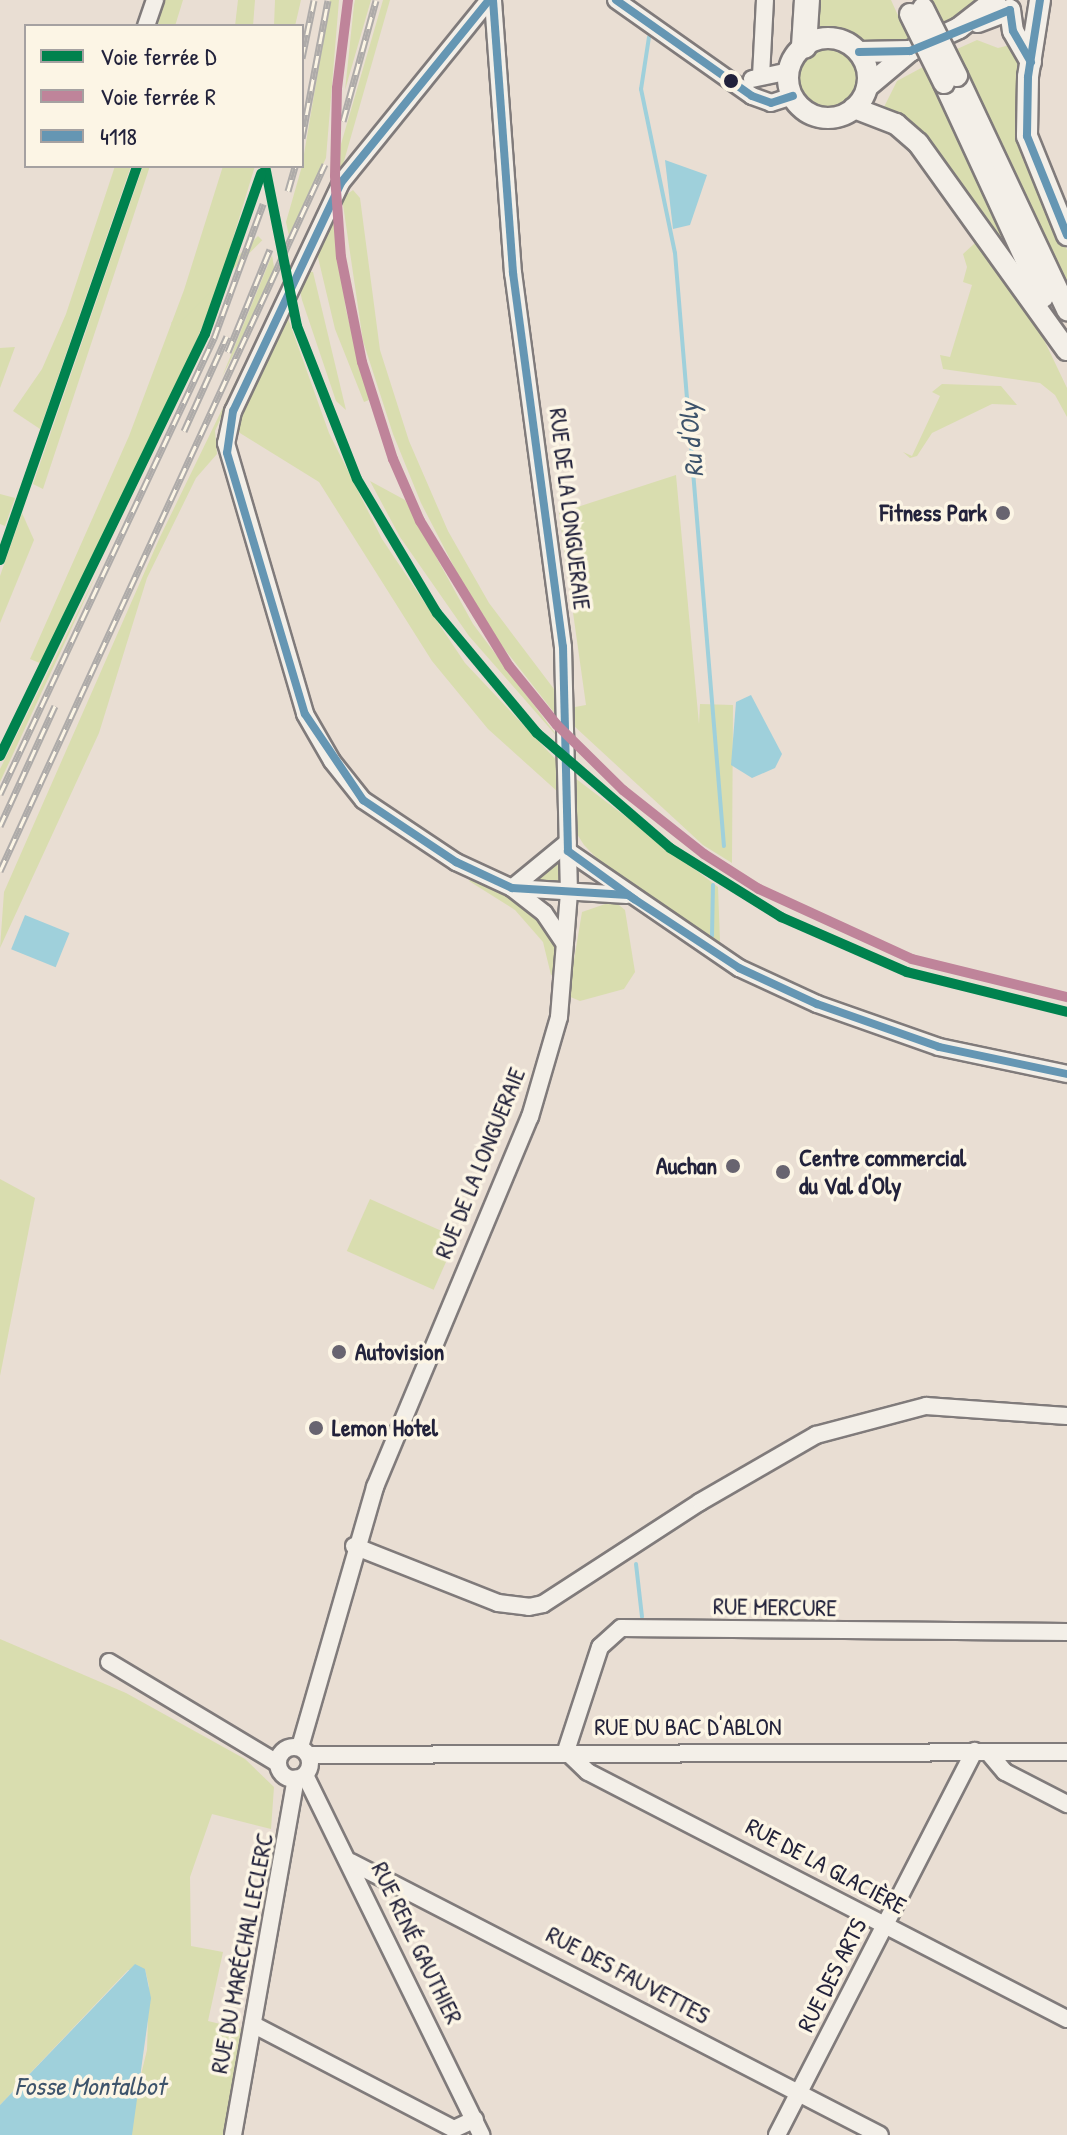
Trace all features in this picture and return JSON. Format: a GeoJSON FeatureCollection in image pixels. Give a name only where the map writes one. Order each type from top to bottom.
{"type":"FeatureCollection","features":[{"type":"Feature","properties":{"kind":"highway"},"geometry":{"type":"LineString","coordinates":[[804,46],[807,0]]}},
{"type":"Feature","properties":{"kind":"main road"},"geometry":{"type":"LineString","coordinates":[[854,108],[867,87],[910,51],[999,7],[1038,0],[1031,62],[1030,148],[1067,235]]}},
{"type":"Feature","properties":{"kind":"main road"},"geometry":{"type":"LineString","coordinates":[[913,6],[1067,310]]}},
{"type":"Feature","properties":{"kind":"main road"},"geometry":{"type":"LineString","coordinates":[[999,7],[1031,62]]}},
{"type":"Feature","properties":{"kind":"main road"},"geometry":{"type":"LineString","coordinates":[[867,87],[867,69],[859,52],[839,39],[804,46],[789,71],[793,96],[805,110],[825,117],[854,108],[896,124],[918,143],[1067,350]]}},
{"type":"Feature","properties":{"kind":"main road"},"geometry":{"type":"LineString","coordinates":[[859,52],[910,51]]}},
{"type":"Feature","properties":{"kind":"main road"},"geometry":{"type":"LineString","coordinates":[[950,80],[1067,350]]}},
{"type":"Feature","properties":{"kind":"street"},"geometry":{"type":"LineString","coordinates":[[147,24],[155,0]]}},
{"type":"Feature","properties":{"kind":"street"},"geometry":{"type":"LineString","coordinates":[[491,0],[341,183],[233,411],[227,453],[305,714],[332,761],[363,800],[408,833],[512,888],[544,913],[565,944]]}},
{"type":"Feature","properties":{"kind":"street","name":"RUE DE LA LONGUERAIE"},"geometry":{"type":"LineString","coordinates":[[304,1751],[354,1546],[400,1418],[530,1117],[559,1017],[569,893],[563,647],[513,273],[491,0]]}},
{"type":"Feature","properties":{"kind":"street"},"geometry":{"type":"LineString","coordinates":[[616,0],[731,82],[771,103],[793,96]]}},
{"type":"Feature","properties":{"kind":"street"},"geometry":{"type":"LineString","coordinates":[[761,76],[765,0]]}},
{"type":"Feature","properties":{"kind":"street"},"geometry":{"type":"LineString","coordinates":[[731,82],[789,71]]}},
{"type":"Feature","properties":{"kind":"street"},"geometry":{"type":"LineString","coordinates":[[512,888],[568,847],[628,895],[739,968],[817,1004],[939,1047],[1067,1074]]}},
{"type":"Feature","properties":{"kind":"street"},"geometry":{"type":"LineString","coordinates":[[512,888],[628,895]]}},
{"type":"Feature","properties":{"kind":"street"},"geometry":{"type":"LineString","coordinates":[[354,1546],[498,1603],[529,1607],[816,1435],[926,1406],[1067,1416]]}},
{"type":"Feature","properties":{"kind":"street","name":"RUE MERCURE"},"geometry":{"type":"LineString","coordinates":[[566,1751],[600,1647],[621,1628],[1067,1632]]}},
{"type":"Feature","properties":{"kind":"street"},"geometry":{"type":"LineString","coordinates":[[109,1662],[277,1763],[285,1777],[301,1777]]}},
{"type":"Feature","properties":{"kind":"street"},"geometry":{"type":"LineString","coordinates":[[277,1763],[284,1749],[304,1751]]}},
{"type":"Feature","properties":{"kind":"street","name":"RUE DU BAC D'ABLON"},"geometry":{"type":"LineString","coordinates":[[304,1751],[1067,1752]]}},
{"type":"Feature","properties":{"kind":"street","name":"RUE DU MARÉCHAL LECLERC"},"geometry":{"type":"LineString","coordinates":[[233,2135],[304,1751]]}},
{"type":"Feature","properties":{"kind":"street","name":"RUE DE LA GLACIÈRE"},"geometry":{"type":"LineString","coordinates":[[566,1751],[605,1780],[1067,2019]]}},
{"type":"Feature","properties":{"kind":"street"},"geometry":{"type":"LineString","coordinates":[[603,1751],[605,1780]]}},
{"type":"Feature","properties":{"kind":"street"},"geometry":{"type":"LineString","coordinates":[[981,1752],[1005,1772],[1067,1804]]}},
{"type":"Feature","properties":{"kind":"street","name":"RUE DES ARTS"},"geometry":{"type":"LineString","coordinates":[[777,2135],[885,1924],[981,1752]]}},
{"type":"Feature","properties":{"kind":"street","name":"RUE RENÉ GAUTHIER"},"geometry":{"type":"LineString","coordinates":[[301,1777],[351,1862],[478,2127]]}},
{"type":"Feature","properties":{"kind":"street","name":"RUE DES FAUVETTES"},"geometry":{"type":"LineString","coordinates":[[351,1862],[880,2135]]}},
{"type":"Feature","properties":{"kind":"street"},"geometry":{"type":"LineString","coordinates":[[254,2025],[454,2129],[478,2127]]}},
{"type":"Feature","properties":{"kind":"green space"},"geometry":{"type":"Polygon","coordinates":[[[165,0],[183,0],[176,24],[158,24],[165,0]]]}},
{"type":"Feature","properties":{"kind":"green space"},"geometry":{"type":"Polygon","coordinates":[[[238,0],[255,0],[253,24],[235,24],[238,0]]]}},
{"type":"Feature","properties":{"kind":"green space"},"geometry":{"type":"Polygon","coordinates":[[[275,0],[301,0],[295,24],[274,24],[275,0]]]}},
{"type":"Feature","properties":{"kind":"green space"},"geometry":{"type":"Polygon","coordinates":[[[330,0],[339,0],[326,158],[289,236],[286,222],[301,168],[304,168],[330,0]]]}},
{"type":"Feature","properties":{"kind":"green space"},"geometry":{"type":"Polygon","coordinates":[[[355,0],[371,0],[345,90],[354,5],[355,0]]]}},
{"type":"Feature","properties":{"kind":"green space"},"geometry":{"type":"Polygon","coordinates":[[[383,0],[390,0],[340,175],[339,151],[383,0]]]}},
{"type":"Feature","properties":{"kind":"green space"},"geometry":{"type":"Polygon","coordinates":[[[816,0],[891,0],[910,42],[866,44],[833,30],[813,34],[816,0]]]}},
{"type":"Feature","properties":{"kind":"green space"},"geometry":{"type":"Polygon","coordinates":[[[929,0],[988,0],[945,25],[929,0]]]}},
{"type":"Feature","properties":{"kind":"green space"},"geometry":{"type":"Polygon","coordinates":[[[977,40],[998,48],[1014,44],[1022,66],[1035,183],[1067,250],[1067,289],[957,49],[977,40]]]}},
{"type":"Feature","properties":{"kind":"green space"},"geometry":{"type":"Polygon","coordinates":[[[829,46],[851,55],[860,77],[851,99],[829,108],[807,99],[798,77],[807,55],[829,46]]]}},
{"type":"Feature","properties":{"kind":"green space"},"geometry":{"type":"Polygon","coordinates":[[[923,67],[1023,275],[941,155],[884,107],[897,81],[923,67]]]}},
{"type":"Feature","properties":{"kind":"green space"},"geometry":{"type":"Polygon","coordinates":[[[114,168],[130,168],[40,429],[13,411],[42,369],[66,314],[114,168]]]}},
{"type":"Feature","properties":{"kind":"green space"},"geometry":{"type":"Polygon","coordinates":[[[142,168],[149,168],[43,489],[33,484],[142,168]]]}},
{"type":"Feature","properties":{"kind":"green space"},"geometry":{"type":"Polygon","coordinates":[[[222,168],[254,168],[217,291],[180,380],[42,664],[30,659],[129,436],[184,290],[222,168]]]}},
{"type":"Feature","properties":{"kind":"green space"},"geometry":{"type":"Polygon","coordinates":[[[353,190],[360,198],[380,350],[409,441],[448,531],[489,603],[557,693],[559,719],[481,619],[421,503],[393,434],[363,341],[342,198],[353,190]]]}},
{"type":"Feature","properties":{"kind":"green space"},"geometry":{"type":"Polygon","coordinates":[[[332,209],[346,310],[369,400],[364,402],[335,329],[316,249],[332,209]]]}},
{"type":"Feature","properties":{"kind":"green space"},"geometry":{"type":"Polygon","coordinates":[[[258,236],[262,240],[175,327],[171,323],[258,236]]]}},
{"type":"Feature","properties":{"kind":"green space"},"geometry":{"type":"Polygon","coordinates":[[[975,243],[1036,323],[1067,388],[1067,417],[1055,395],[1040,383],[943,369],[940,355],[950,357],[972,285],[963,282],[967,267],[963,254],[975,243]]]}},
{"type":"Feature","properties":{"kind":"green space"},"geometry":{"type":"Polygon","coordinates":[[[272,255],[275,273],[222,377],[272,255]]]}},
{"type":"Feature","properties":{"kind":"green space"},"geometry":{"type":"Polygon","coordinates":[[[307,271],[313,272],[346,410],[336,401],[302,300],[297,277],[307,271]]]}},
{"type":"Feature","properties":{"kind":"green space"},"geometry":{"type":"Polygon","coordinates":[[[280,290],[215,431],[217,454],[196,478],[147,578],[99,733],[0,948],[4,892],[160,537],[280,290]]]}},
{"type":"Feature","properties":{"kind":"green space"},"geometry":{"type":"Polygon","coordinates":[[[284,307],[329,433],[382,539],[465,663],[562,766],[558,792],[488,729],[432,661],[319,482],[235,430],[284,307]]]}},
{"type":"Feature","properties":{"kind":"green space"},"geometry":{"type":"Polygon","coordinates":[[[15,347],[0,388],[0,348],[15,347]]]}},
{"type":"Feature","properties":{"kind":"green space"},"geometry":{"type":"Polygon","coordinates":[[[942,384],[1001,386],[1017,405],[992,404],[932,433],[917,456],[910,458],[903,452],[912,456],[940,396],[932,392],[942,384]]]}},
{"type":"Feature","properties":{"kind":"green space"},"geometry":{"type":"Polygon","coordinates":[[[676,475],[699,724],[700,704],[733,705],[732,863],[703,845],[574,726],[575,707],[586,705],[559,513],[676,475]]]}},
{"type":"Feature","properties":{"kind":"green space"},"geometry":{"type":"Polygon","coordinates":[[[370,481],[405,500],[473,624],[561,741],[469,636],[400,537],[370,481]]]}},
{"type":"Feature","properties":{"kind":"green space"},"geometry":{"type":"Polygon","coordinates":[[[0,494],[15,498],[5,526],[0,524],[0,494]]]}},
{"type":"Feature","properties":{"kind":"green space"},"geometry":{"type":"Polygon","coordinates":[[[22,513],[34,540],[0,623],[0,576],[22,513]]]}},
{"type":"Feature","properties":{"kind":"green space"},"geometry":{"type":"Polygon","coordinates":[[[100,567],[0,782],[0,769],[100,567]]]}},
{"type":"Feature","properties":{"kind":"green space"},"geometry":{"type":"Polygon","coordinates":[[[575,778],[718,887],[720,942],[607,869],[584,845],[577,834],[575,778]]]}},
{"type":"Feature","properties":{"kind":"green space"},"geometry":{"type":"Polygon","coordinates":[[[561,856],[560,886],[531,883],[532,879],[561,856]]]}},
{"type":"Feature","properties":{"kind":"green space"},"geometry":{"type":"Polygon","coordinates":[[[474,877],[531,909],[554,938],[558,973],[551,975],[543,942],[515,910],[469,881],[474,877]]]}},
{"type":"Feature","properties":{"kind":"green space"},"geometry":{"type":"Polygon","coordinates":[[[614,901],[625,910],[635,972],[624,989],[580,1001],[568,996],[582,912],[614,901]]]}},
{"type":"Feature","properties":{"kind":"green space"},"geometry":{"type":"Polygon","coordinates":[[[0,1179],[35,1198],[0,1376],[0,1179]]]}},
{"type":"Feature","properties":{"kind":"green space"},"geometry":{"type":"Polygon","coordinates":[[[370,1199],[457,1238],[434,1290],[347,1251],[370,1199]]]}},
{"type":"Feature","properties":{"kind":"green space"},"geometry":{"type":"Polygon","coordinates":[[[0,1639],[126,1693],[245,1759],[274,1787],[271,1829],[212,1814],[190,1877],[191,1946],[223,1952],[208,2021],[241,2029],[224,2135],[132,2135],[131,2116],[147,2050],[149,1986],[145,1969],[128,1970],[0,2105],[0,1639]]]}},
{"type":"Feature","properties":{"kind":"water"},"geometry":{"type":"Polygon","coordinates":[[[665,160],[707,175],[690,225],[673,229],[665,160]]]}},
{"type":"Feature","properties":{"kind":"water"},"geometry":{"type":"Polygon","coordinates":[[[751,695],[782,754],[775,768],[752,778],[731,765],[736,702],[751,695]]]}},
{"type":"Feature","properties":{"kind":"water"},"geometry":{"type":"Polygon","coordinates":[[[25,915],[70,933],[56,967],[11,949],[25,915]]]}},
{"type":"Feature","properties":{"kind":"water","name":"Fosse Montalbot"},"geometry":{"type":"Polygon","coordinates":[[[135,1964],[145,1969],[151,1998],[132,2135],[0,2135],[0,2105],[135,1964]]]}},
{"type":"Feature","properties":{"kind":"waterway","name":"Ru d'Oly"},"geometry":{"type":"LineString","coordinates":[[649,37],[641,89],[675,253],[724,846]]}},
{"type":"Feature","properties":{"kind":"waterway","name":"Ru d'Oly"},"geometry":{"type":"LineString","coordinates":[[712,936],[713,885]]}},
{"type":"Feature","properties":{"kind":"waterway","name":"Ru d'Oly"},"geometry":{"type":"LineString","coordinates":[[636,1564],[642,1617]]}},
{"type":"Feature","properties":{"kind":"railway"},"geometry":{"type":"LineString","coordinates":[[304,48],[314,0]]}},
{"type":"Feature","properties":{"kind":"railway"},"geometry":{"type":"LineString","coordinates":[[304,127],[328,0]]}},
{"type":"Feature","properties":{"kind":"railway"},"geometry":{"type":"LineString","coordinates":[[343,121],[376,0]]}},
{"type":"Feature","properties":{"kind":"railway"},"geometry":{"type":"LineString","coordinates":[[0,871],[325,164]]}},
{"type":"Feature","properties":{"kind":"railway"},"geometry":{"type":"LineString","coordinates":[[288,191],[294,168]]}},
{"type":"Feature","properties":{"kind":"railway"},"geometry":{"type":"LineString","coordinates":[[0,794],[214,338],[263,204]]}},
{"type":"Feature","properties":{"kind":"railway"},"geometry":{"type":"LineString","coordinates":[[228,352],[270,249]]}},
{"type":"Feature","properties":{"kind":"railway"},"geometry":{"type":"LineString","coordinates":[[184,431],[227,336]]}},
{"type":"Feature","properties":{"kind":"railway"},"geometry":{"type":"LineString","coordinates":[[0,826],[55,706]]}},
{"type":"Feature","properties":{"kind":"rail line","name":"R"},"geometry":{"type":"LineString","coordinates":[[348,0],[337,88],[335,176],[341,257],[362,362],[393,459],[420,521],[509,666],[557,725],[623,790],[704,854],[759,889],[912,959],[1067,997]]}},
{"type":"Feature","properties":{"kind":"rail line","name":"D"},"geometry":{"type":"LineString","coordinates":[[0,560],[136,168]]}},
{"type":"Feature","properties":{"kind":"rail line","name":"D"},"geometry":{"type":"LineString","coordinates":[[265,168],[297,326],[357,479],[437,613],[537,733],[670,848],[781,917],[907,972],[1067,1012]]}},
{"type":"Feature","properties":{"kind":"rail line","name":"D"},"geometry":{"type":"LineString","coordinates":[[0,756],[205,334],[261,174]]}},
{"type":"Feature","properties":{"kind":"transit line","name":"4118"},"geometry":{"type":"LineString","coordinates":[[489,0],[341,183],[233,411],[227,453],[305,714],[363,800],[456,862],[512,888],[628,895],[739,968],[817,1004],[939,1047],[1067,1074]]}},
{"type":"Feature","properties":{"kind":"transit line","name":"4118"},"geometry":{"type":"LineString","coordinates":[[493,0],[513,273],[563,647],[568,851],[634,899]]}},
{"type":"Feature","properties":{"kind":"transit line","name":"4118"},"geometry":{"type":"LineString","coordinates":[[616,0],[752,96],[771,103],[793,96]]}},
{"type":"Feature","properties":{"kind":"transit line","name":"4118"},"geometry":{"type":"LineString","coordinates":[[1040,0],[1028,77],[1027,136],[1067,235]]}},
{"type":"Feature","properties":{"kind":"transit line","name":"4118"},"geometry":{"type":"LineString","coordinates":[[859,52],[910,51],[1010,10],[1013,31],[1031,62]]}},
{"type":"Feature","properties":{"kind":"place","name":"Fitness Park"},"geometry":{"type":"Point","coordinates":[1003,513]}},
{"type":"Feature","properties":{"kind":"place","name":"Auchan"},"geometry":{"type":"Point","coordinates":[733,1166]}},
{"type":"Feature","properties":{"kind":"place","name":"Centre commercial du Val d'Oly"},"geometry":{"type":"Point","coordinates":[783,1172]}},
{"type":"Feature","properties":{"kind":"place","name":"Autovision"},"geometry":{"type":"Point","coordinates":[339,1352]}},
{"type":"Feature","properties":{"kind":"place","name":"Lemon Hotel"},"geometry":{"type":"Point","coordinates":[316,1428]}}]}
